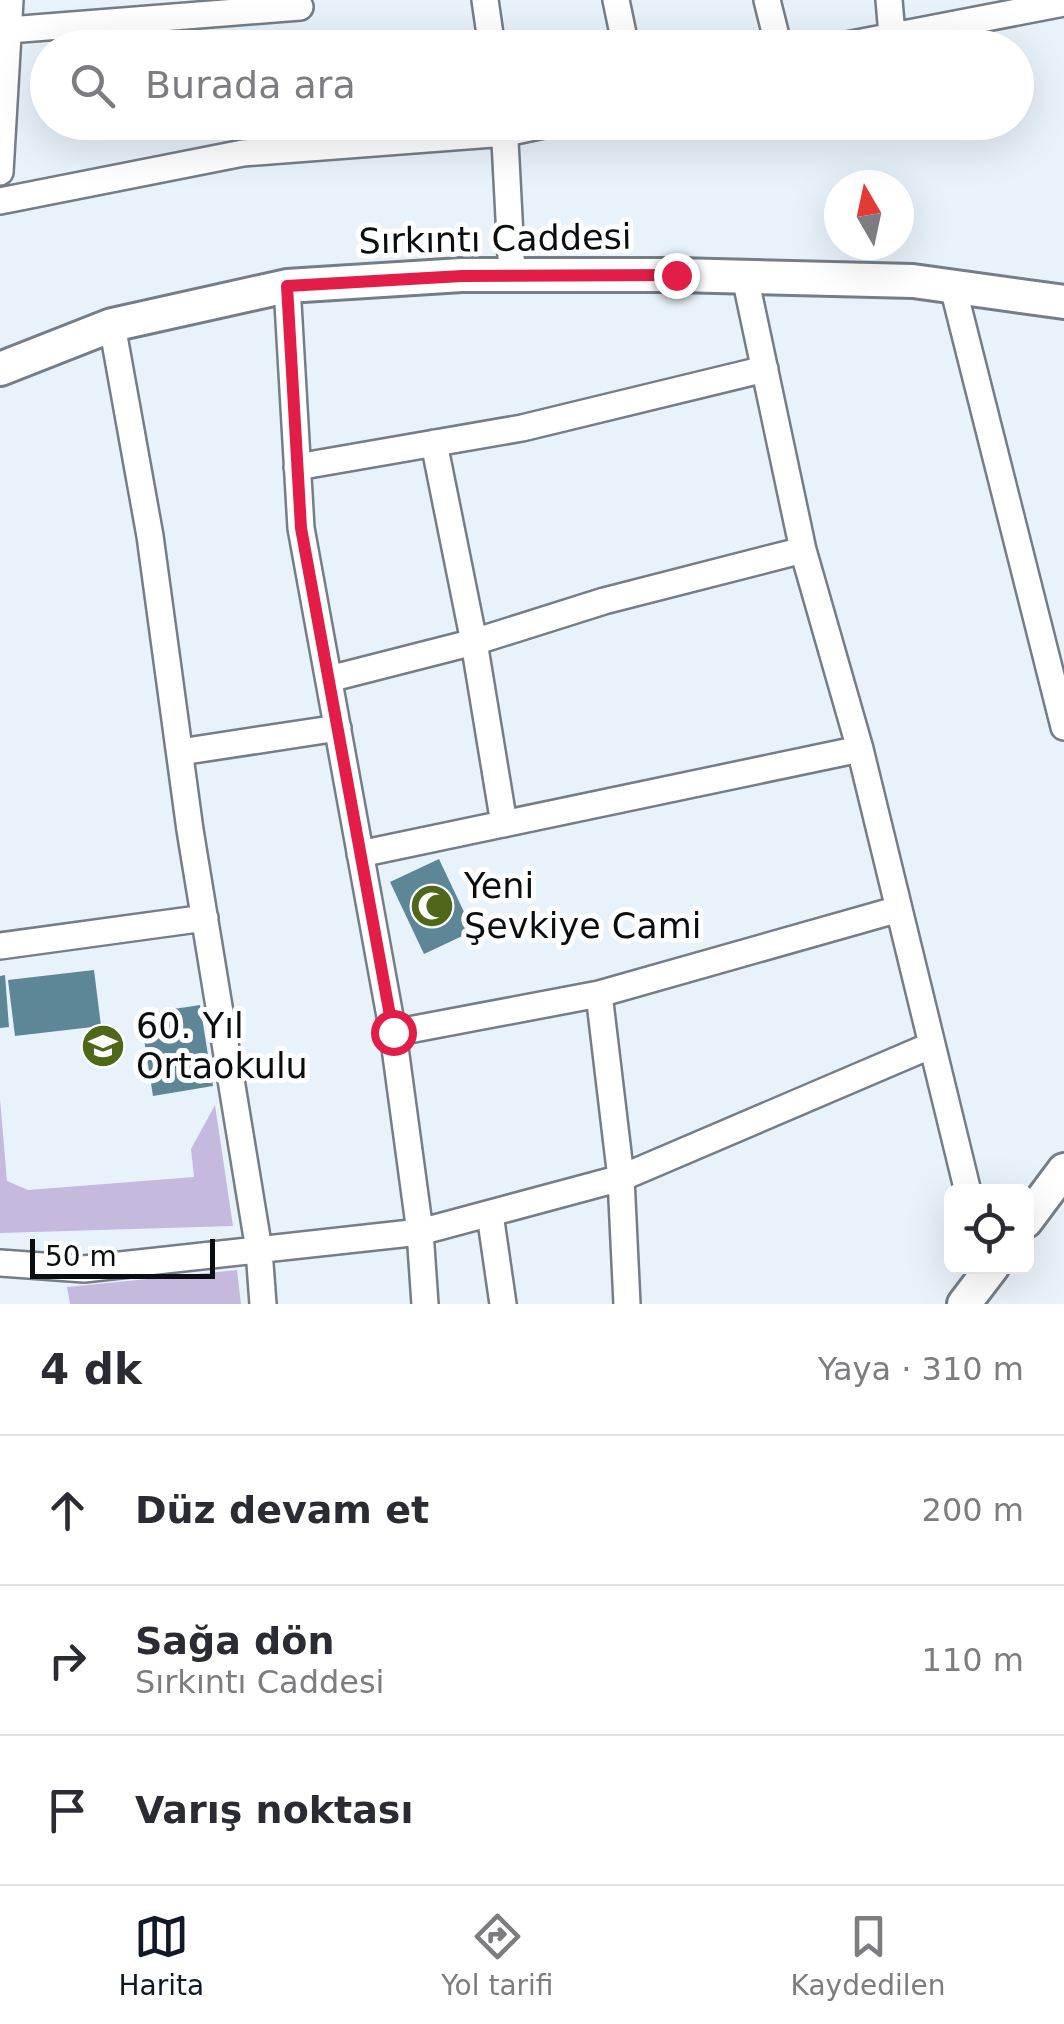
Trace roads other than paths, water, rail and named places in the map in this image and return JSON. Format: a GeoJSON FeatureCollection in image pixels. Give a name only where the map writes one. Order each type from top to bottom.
{"type":"FeatureCollection","features":[{"type":"Feature","properties":{"kind":"street"},"geometry":{"type":"LineString","coordinates":[[0,172],[10,0]]}},
{"type":"Feature","properties":{"kind":"street"},"geometry":{"type":"LineString","coordinates":[[485,0],[489,30]]}},
{"type":"Feature","properties":{"kind":"street"},"geometry":{"type":"LineString","coordinates":[[616,0],[622,30]]}},
{"type":"Feature","properties":{"kind":"street"},"geometry":{"type":"LineString","coordinates":[[767,0],[774,30]]}},
{"type":"Feature","properties":{"kind":"street"},"geometry":{"type":"LineString","coordinates":[[889,0],[892,30]]}},
{"type":"Feature","properties":{"kind":"street"},"geometry":{"type":"LineString","coordinates":[[914,30],[1023,5],[1064,3]]}},
{"type":"Feature","properties":{"kind":"street"},"geometry":{"type":"LineString","coordinates":[[9,30],[300,6]]}},
{"type":"Feature","properties":{"kind":"street"},"geometry":{"type":"LineString","coordinates":[[0,201],[243,152],[374,140]]}},
{"type":"Feature","properties":{"kind":"street"},"geometry":{"type":"LineString","coordinates":[[506,140],[512,276]]}},
{"type":"Feature","properties":{"kind":"street","name":"Sırkıntı Caddesi"},"geometry":{"type":"LineString","coordinates":[[0,369],[112,325],[287,286],[462,276],[745,276],[913,281],[1064,302]]}},
{"type":"Feature","properties":{"kind":"street"},"geometry":{"type":"LineString","coordinates":[[745,276],[803,550],[860,749],[966,1184]]}},
{"type":"Feature","properties":{"kind":"street"},"geometry":{"type":"LineString","coordinates":[[287,286],[301,528],[393,1032],[420,1232],[425,1304]]}},
{"type":"Feature","properties":{"kind":"street"},"geometry":{"type":"LineString","coordinates":[[953,287],[1064,727]]}},
{"type":"Feature","properties":{"kind":"street"},"geometry":{"type":"LineString","coordinates":[[112,325],[150,536],[204,918],[259,1250],[263,1304]]}},
{"type":"Feature","properties":{"kind":"street"},"geometry":{"type":"LineString","coordinates":[[298,466],[522,428],[765,369]]}},
{"type":"Feature","properties":{"kind":"street"},"geometry":{"type":"LineString","coordinates":[[434,443],[474,642],[504,824]]}},
{"type":"Feature","properties":{"kind":"street"},"geometry":{"type":"LineString","coordinates":[[328,680],[803,550]]}},
{"type":"Feature","properties":{"kind":"street"},"geometry":{"type":"LineString","coordinates":[[180,752],[338,728]]}},
{"type":"Feature","properties":{"kind":"street"},"geometry":{"type":"LineString","coordinates":[[360,854],[860,749]]}},
{"type":"Feature","properties":{"kind":"street"},"geometry":{"type":"LineString","coordinates":[[393,1032],[599,994],[899,909]]}},
{"type":"Feature","properties":{"kind":"street"},"geometry":{"type":"LineString","coordinates":[[0,946],[204,918]]}},
{"type":"Feature","properties":{"kind":"street"},"geometry":{"type":"LineString","coordinates":[[599,994],[621,1178],[627,1304]]}},
{"type":"Feature","properties":{"kind":"street"},"geometry":{"type":"LineString","coordinates":[[0,1263],[84,1270],[420,1232],[621,1178],[932,1045]]}},
{"type":"Feature","properties":{"kind":"street"},"geometry":{"type":"LineString","coordinates":[[1034,1210],[1064,1170]]}},
{"type":"Feature","properties":{"kind":"street"},"geometry":{"type":"LineString","coordinates":[[490,1214],[504,1304]]}},
{"type":"Feature","properties":{"kind":"street"},"geometry":{"type":"LineString","coordinates":[[964,1304],[985,1274]]}},
{"type":"Feature","properties":{"kind":"place","name":"Yeni Şevkiye Cami"},"geometry":{"type":"Point","coordinates":[432,906]}},
{"type":"Feature","properties":{"kind":"place","name":"60. Yıl Ortaokulu"},"geometry":{"type":"Point","coordinates":[103,1046]}}]}
